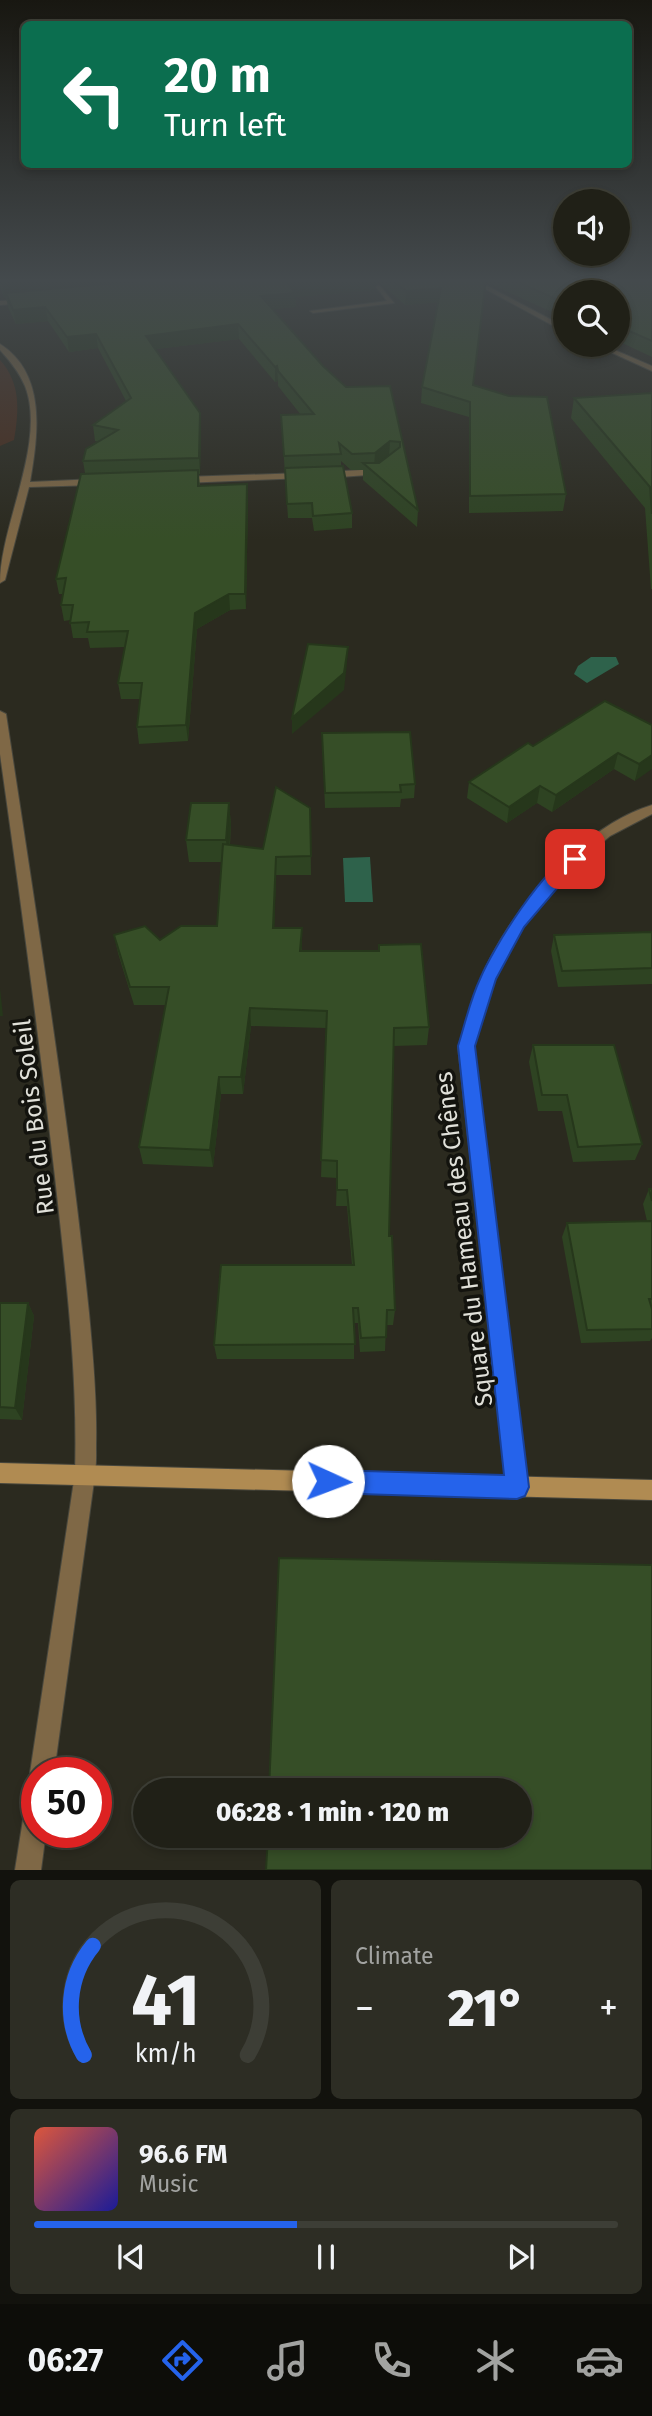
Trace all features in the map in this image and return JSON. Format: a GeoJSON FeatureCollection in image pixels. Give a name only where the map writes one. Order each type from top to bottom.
{"type":"FeatureCollection","features":[{"type":"Feature","properties":{"kind":"main road"},"geometry":{"type":"LineString","coordinates":[[0,1473],[652,1490]]}},
{"type":"Feature","properties":{"kind":"street"},"geometry":{"type":"LineString","coordinates":[[0,580],[24,485],[35,417],[29,389],[18,366]]}},
{"type":"Feature","properties":{"kind":"street"},"geometry":{"type":"LineString","coordinates":[[173,480],[377,474],[386,468]]}},
{"type":"Feature","properties":{"kind":"street"},"geometry":{"type":"LineString","coordinates":[[24,485],[105,482]]}},
{"type":"Feature","properties":{"kind":"street","name":"Rue du Bois Soleil"},"geometry":{"type":"LineString","coordinates":[[0,714],[47,1028],[88,1418],[85,1474],[44,1757]]}},
{"type":"Feature","properties":{"kind":"street","name":"Square du Hameau des Chênes"},"geometry":{"type":"LineString","coordinates":[[517,1487],[466,1046],[488,979],[518,924],[559,872],[605,833],[652,808]]}},
{"type":"Feature","properties":{"kind":"street"},"geometry":{"type":"LineString","coordinates":[[28,1870],[31,1848]]}},
{"type":"Feature","properties":{"kind":"shaded area"},"geometry":{"type":"Polygon","coordinates":[[[0,366],[5,366],[15,388],[17,418],[14,440],[0,446],[0,366]]]}},
{"type":"Feature","properties":{"kind":"shaded area"},"geometry":{"type":"Polygon","coordinates":[[[591,657],[616,657],[619,664],[587,683],[574,674],[578,666],[591,657]]]}},
{"type":"Feature","properties":{"kind":"shaded area"},"geometry":{"type":"Polygon","coordinates":[[[370,857],[373,902],[345,902],[343,858],[370,857]]]}},
{"type":"Feature","properties":{"kind":"building"},"geometry":{"type":"Polygon","coordinates":[[[114,366],[167,366],[200,413],[199,458],[83,461],[86,449],[118,430],[93,425],[131,398],[114,366]]]}},
{"type":"Feature","properties":{"kind":"building"},"geometry":{"type":"Polygon","coordinates":[[[277,366],[323,366],[346,387],[390,386],[418,510],[363,463],[379,463],[400,447],[400,442],[390,441],[375,453],[352,454],[339,443],[341,454],[284,456],[281,415],[314,414],[278,371],[277,366]]]}},
{"type":"Feature","properties":{"kind":"building"},"geometry":{"type":"Polygon","coordinates":[[[426,366],[475,366],[473,385],[509,396],[547,397],[566,494],[470,496],[470,402],[422,387],[426,366]]]}},
{"type":"Feature","properties":{"kind":"building"},"geometry":{"type":"Polygon","coordinates":[[[652,393],[652,514],[650,487],[574,398],[652,393]]]}},
{"type":"Feature","properties":{"kind":"building"},"geometry":{"type":"Polygon","coordinates":[[[343,466],[352,513],[313,516],[312,503],[287,504],[285,468],[343,466]]]}},
{"type":"Feature","properties":{"kind":"building"},"geometry":{"type":"Polygon","coordinates":[[[198,470],[198,486],[247,484],[245,594],[229,594],[195,613],[186,725],[137,727],[142,683],[118,683],[128,631],[87,632],[89,622],[70,623],[73,605],[61,605],[66,578],[56,579],[81,474],[198,470]]]}},
{"type":"Feature","properties":{"kind":"building"},"geometry":{"type":"Polygon","coordinates":[[[308,644],[348,647],[344,673],[292,718],[308,644]]]}},
{"type":"Feature","properties":{"kind":"building"},"geometry":{"type":"Polygon","coordinates":[[[605,701],[652,725],[652,755],[639,764],[618,753],[556,795],[540,786],[509,807],[469,782],[528,743],[533,746],[605,701]]]}},
{"type":"Feature","properties":{"kind":"building"},"geometry":{"type":"Polygon","coordinates":[[[410,732],[415,784],[400,785],[401,792],[325,793],[322,733],[410,732]]]}},
{"type":"Feature","properties":{"kind":"building"},"geometry":{"type":"Polygon","coordinates":[[[276,787],[310,808],[311,856],[276,857],[273,928],[302,928],[300,951],[379,951],[379,945],[421,944],[429,1027],[394,1028],[389,1236],[392,1236],[395,1310],[387,1310],[386,1337],[361,1338],[358,1308],[353,1308],[355,1344],[214,1345],[221,1265],[354,1265],[347,1190],[337,1190],[337,1161],[321,1160],[327,1011],[250,1008],[241,1077],[219,1077],[210,1150],[139,1147],[169,987],[130,987],[114,935],[145,926],[160,940],[181,926],[217,926],[223,844],[263,849],[276,787]]]}},
{"type":"Feature","properties":{"kind":"building"},"geometry":{"type":"Polygon","coordinates":[[[191,803],[229,803],[226,840],[186,840],[191,803]]]}},
{"type":"Feature","properties":{"kind":"building"},"geometry":{"type":"Polygon","coordinates":[[[652,932],[652,968],[562,971],[554,935],[652,932]]]}},
{"type":"Feature","properties":{"kind":"building"},"geometry":{"type":"Polygon","coordinates":[[[533,1045],[614,1045],[642,1144],[578,1147],[567,1095],[542,1095],[533,1045]]]}},
{"type":"Feature","properties":{"kind":"building"},"geometry":{"type":"Polygon","coordinates":[[[652,1221],[652,1299],[649,1299],[652,1329],[587,1330],[567,1223],[652,1221]]]}},
{"type":"Feature","properties":{"kind":"building"},"geometry":{"type":"Polygon","coordinates":[[[0,1303],[28,1303],[15,1408],[0,1407],[0,1303]]]}},
{"type":"Feature","properties":{"kind":"building"},"geometry":{"type":"Polygon","coordinates":[[[279,1558],[652,1565],[652,1870],[266,1870],[267,1848],[532,1848],[532,1778],[270,1778],[279,1558]]]}},
{"type":"Feature","properties":{"kind":"route"},"geometry":{"type":"LineString","coordinates":[[328,1481],[517,1487],[466,1046],[488,979],[518,924],[559,872],[575,859]]}}]}
